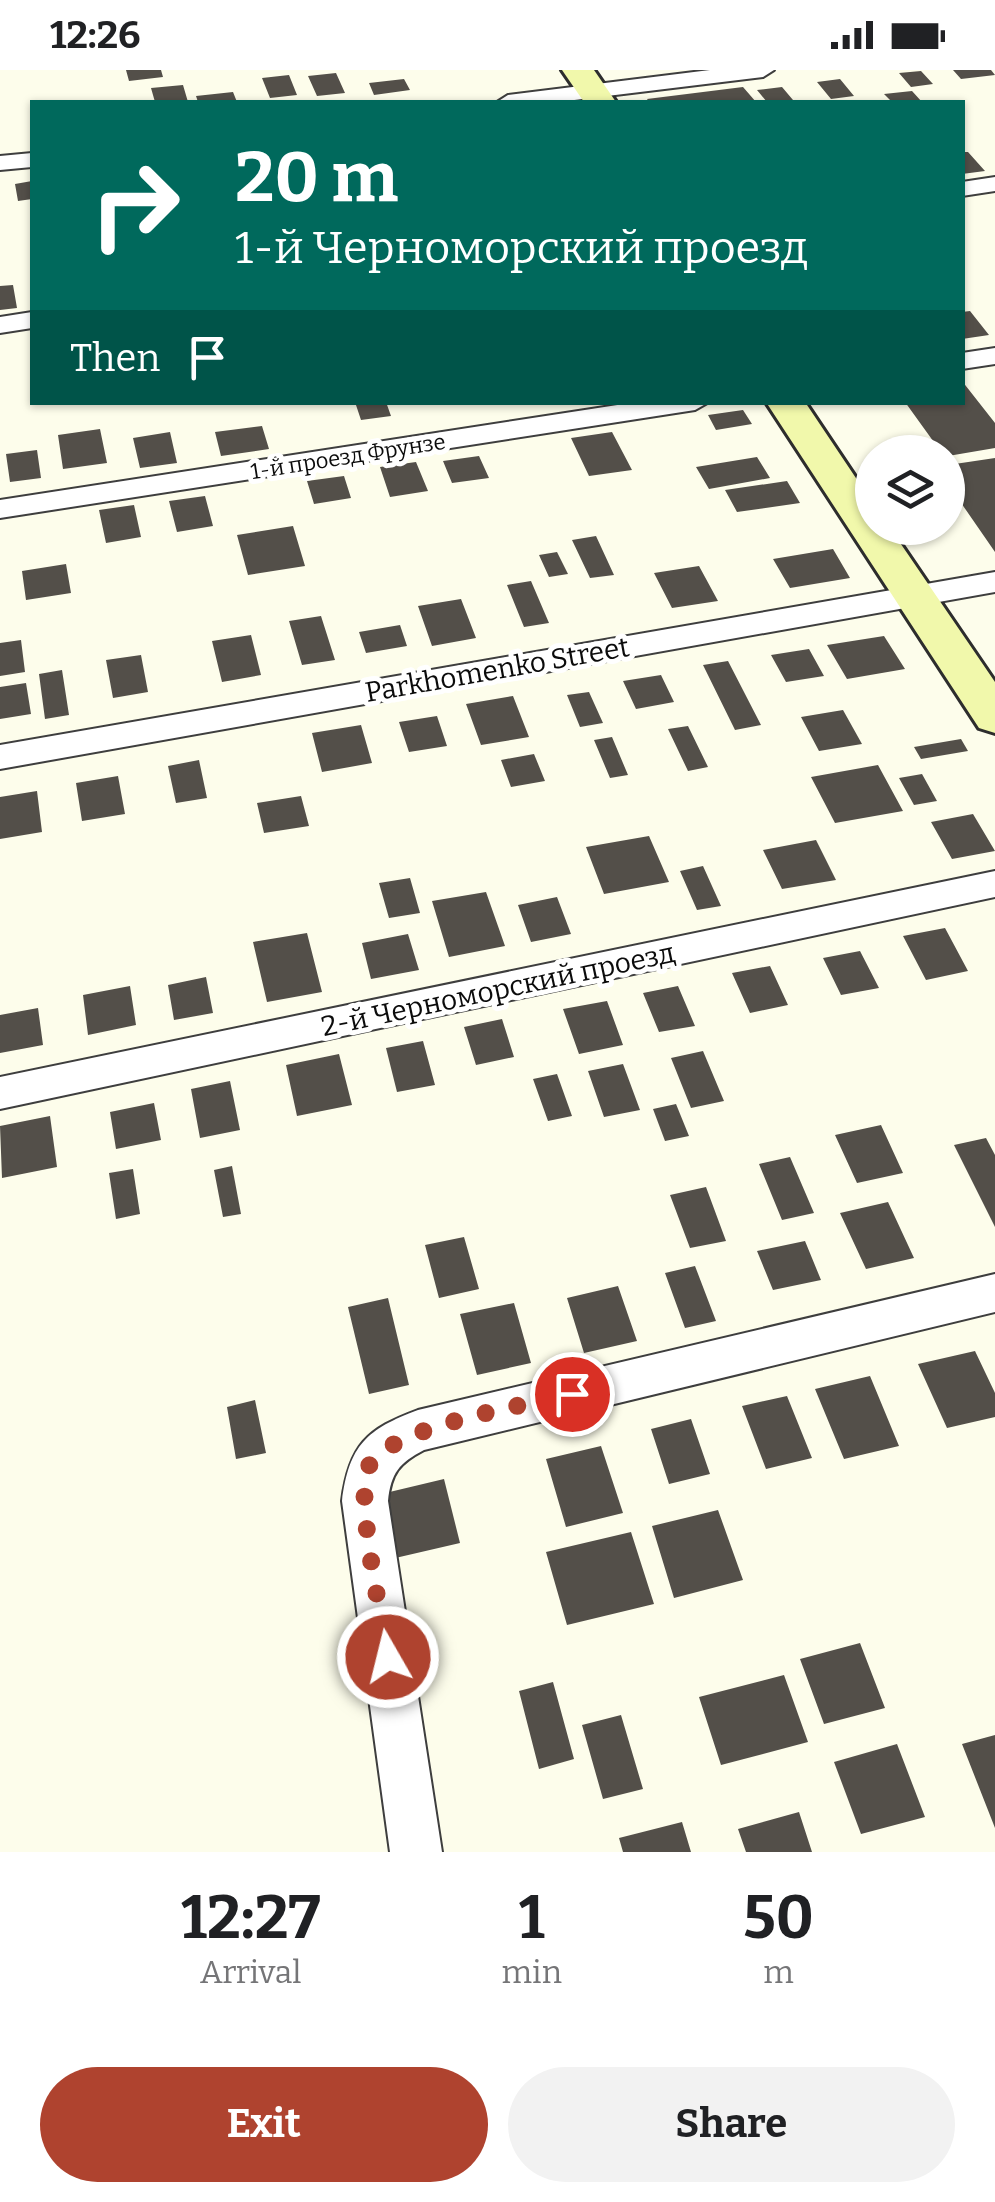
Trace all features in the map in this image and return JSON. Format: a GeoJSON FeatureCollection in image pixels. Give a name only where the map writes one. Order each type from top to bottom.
{"type":"FeatureCollection","features":[{"type":"Feature","properties":{"kind":"street"},"geometry":{"type":"LineString","coordinates":[[520,100],[591,88],[763,70]]}},
{"type":"Feature","properties":{"kind":"street"},"geometry":{"type":"LineString","coordinates":[[0,164],[30,160]]}},
{"type":"Feature","properties":{"kind":"street"},"geometry":{"type":"LineString","coordinates":[[965,189],[995,184]]}},
{"type":"Feature","properties":{"kind":"street"},"geometry":{"type":"LineString","coordinates":[[0,324],[30,320]]}},
{"type":"Feature","properties":{"kind":"street"},"geometry":{"type":"LineString","coordinates":[[965,361],[995,356]]}},
{"type":"Feature","properties":{"kind":"street","name":"1-й проезд Фрунзе"},"geometry":{"type":"LineString","coordinates":[[0,509],[676,405]]}},
{"type":"Feature","properties":{"kind":"street"},"geometry":{"type":"LineString","coordinates":[[787,405],[995,717]]}},
{"type":"Feature","properties":{"kind":"street","name":"Parkhomenko Street"},"geometry":{"type":"LineString","coordinates":[[0,757],[995,582]]}},
{"type":"Feature","properties":{"kind":"street","name":"2-й Черноморский проезд"},"geometry":{"type":"LineString","coordinates":[[0,1093],[995,884]]}},
{"type":"Feature","properties":{"kind":"street"},"geometry":{"type":"LineString","coordinates":[[416,1852],[364,1501],[368,1468],[386,1446],[437,1427],[995,1293]]}},
{"type":"Feature","properties":{"kind":"building"},"geometry":{"type":"Polygon","coordinates":[[[126,70],[161,70],[163,77],[129,81],[126,70]]]}},
{"type":"Feature","properties":{"kind":"building"},"geometry":{"type":"Polygon","coordinates":[[[953,70],[991,70],[995,75],[961,79],[953,70]]]}},
{"type":"Feature","properties":{"kind":"building"},"geometry":{"type":"Polygon","coordinates":[[[921,71],[933,84],[911,87],[899,73],[921,71]]]}},
{"type":"Feature","properties":{"kind":"building"},"geometry":{"type":"Polygon","coordinates":[[[336,73],[345,93],[317,96],[308,76],[336,73]]]}},
{"type":"Feature","properties":{"kind":"building"},"geometry":{"type":"Polygon","coordinates":[[[289,75],[297,95],[270,98],[262,78],[289,75]]]}},
{"type":"Feature","properties":{"kind":"building"},"geometry":{"type":"Polygon","coordinates":[[[404,79],[410,90],[374,95],[369,83],[404,79]]]}},
{"type":"Feature","properties":{"kind":"building"},"geometry":{"type":"Polygon","coordinates":[[[840,79],[854,96],[831,99],[817,82],[840,79]]]}},
{"type":"Feature","properties":{"kind":"building"},"geometry":{"type":"Polygon","coordinates":[[[183,85],[187,100],[154,100],[151,88],[183,85]]]}},
{"type":"Feature","properties":{"kind":"building"},"geometry":{"type":"Polygon","coordinates":[[[743,87],[754,100],[648,100],[743,87]]]}},
{"type":"Feature","properties":{"kind":"building"},"geometry":{"type":"Polygon","coordinates":[[[782,87],[793,100],[765,100],[757,90],[782,87]]]}},
{"type":"Feature","properties":{"kind":"building"},"geometry":{"type":"Polygon","coordinates":[[[912,91],[920,100],[890,100],[884,94],[912,91]]]}},
{"type":"Feature","properties":{"kind":"building"},"geometry":{"type":"Polygon","coordinates":[[[233,92],[236,100],[197,100],[196,96],[233,92]]]}},
{"type":"Feature","properties":{"kind":"building"},"geometry":{"type":"Polygon","coordinates":[[[965,152],[968,152],[985,171],[965,174],[965,152]]]}},
{"type":"Feature","properties":{"kind":"building"},"geometry":{"type":"Polygon","coordinates":[[[30,181],[30,199],[18,201],[15,184],[30,181]]]}},
{"type":"Feature","properties":{"kind":"building"},"geometry":{"type":"Polygon","coordinates":[[[13,285],[17,308],[0,310],[0,286],[13,285]]]}},
{"type":"Feature","properties":{"kind":"building"},"geometry":{"type":"Polygon","coordinates":[[[970,311],[989,335],[965,339],[965,312],[970,311]]]}},
{"type":"Feature","properties":{"kind":"building"},"geometry":{"type":"Polygon","coordinates":[[[965,385],[995,423],[995,448],[965,453],[965,435],[929,435],[907,405],[965,405],[965,385]]]}},
{"type":"Feature","properties":{"kind":"building"},"geometry":{"type":"Polygon","coordinates":[[[356,405],[387,405],[391,416],[361,420],[356,405]]]}},
{"type":"Feature","properties":{"kind":"building"},"geometry":{"type":"Polygon","coordinates":[[[743,410],[752,424],[716,430],[708,415],[743,410]]]}},
{"type":"Feature","properties":{"kind":"building"},"geometry":{"type":"Polygon","coordinates":[[[262,426],[269,449],[221,456],[215,432],[262,426]]]}},
{"type":"Feature","properties":{"kind":"building"},"geometry":{"type":"Polygon","coordinates":[[[100,429],[107,463],[63,469],[58,435],[100,429]]]}},
{"type":"Feature","properties":{"kind":"building"},"geometry":{"type":"Polygon","coordinates":[[[170,432],[177,463],[140,468],[133,438],[170,432]]]}},
{"type":"Feature","properties":{"kind":"building"},"geometry":{"type":"Polygon","coordinates":[[[612,432],[632,470],[589,476],[571,438],[612,432]]]}},
{"type":"Feature","properties":{"kind":"building"},"geometry":{"type":"Polygon","coordinates":[[[37,450],[41,478],[10,482],[6,454],[37,450]]]}},
{"type":"Feature","properties":{"kind":"building"},"geometry":{"type":"Polygon","coordinates":[[[479,456],[489,478],[452,483],[443,461],[479,456]]]}},
{"type":"Feature","properties":{"kind":"building"},"geometry":{"type":"Polygon","coordinates":[[[757,457],[770,478],[709,489],[696,467],[757,457]]]}},
{"type":"Feature","properties":{"kind":"building"},"geometry":{"type":"Polygon","coordinates":[[[995,458],[995,552],[965,509],[965,462],[995,458]]]}},
{"type":"Feature","properties":{"kind":"building"},"geometry":{"type":"Polygon","coordinates":[[[416,462],[428,491],[390,497],[380,467],[416,462]]]}},
{"type":"Feature","properties":{"kind":"building"},"geometry":{"type":"Polygon","coordinates":[[[344,476],[351,498],[314,504],[307,481],[344,476]]]}},
{"type":"Feature","properties":{"kind":"building"},"geometry":{"type":"Polygon","coordinates":[[[787,481],[800,503],[737,512],[725,490],[787,481]]]}},
{"type":"Feature","properties":{"kind":"building"},"geometry":{"type":"Polygon","coordinates":[[[205,496],[213,526],[177,532],[169,501],[205,496]]]}},
{"type":"Feature","properties":{"kind":"building"},"geometry":{"type":"Polygon","coordinates":[[[134,505],[141,537],[106,543],[99,510],[134,505]]]}},
{"type":"Feature","properties":{"kind":"building"},"geometry":{"type":"Polygon","coordinates":[[[293,526],[305,566],[248,575],[237,535],[293,526]]]}},
{"type":"Feature","properties":{"kind":"building"},"geometry":{"type":"Polygon","coordinates":[[[596,536],[614,575],[590,578],[572,540],[596,536]]]}},
{"type":"Feature","properties":{"kind":"building"},"geometry":{"type":"Polygon","coordinates":[[[833,549],[850,578],[790,588],[773,559],[833,549]]]}},
{"type":"Feature","properties":{"kind":"building"},"geometry":{"type":"Polygon","coordinates":[[[557,552],[568,574],[549,577],[539,555],[557,552]]]}},
{"type":"Feature","properties":{"kind":"building"},"geometry":{"type":"Polygon","coordinates":[[[66,564],[71,593],[26,600],[22,571],[66,564]]]}},
{"type":"Feature","properties":{"kind":"building"},"geometry":{"type":"Polygon","coordinates":[[[699,566],[718,601],[672,608],[654,573],[699,566]]]}},
{"type":"Feature","properties":{"kind":"building"},"geometry":{"type":"Polygon","coordinates":[[[531,581],[549,623],[524,627],[507,585],[531,581]]]}},
{"type":"Feature","properties":{"kind":"building"},"geometry":{"type":"Polygon","coordinates":[[[461,599],[476,638],[432,646],[418,606],[461,599]]]}},
{"type":"Feature","properties":{"kind":"building"},"geometry":{"type":"Polygon","coordinates":[[[321,616],[335,660],[302,665],[289,621],[321,616]]]}},
{"type":"Feature","properties":{"kind":"building"},"geometry":{"type":"Polygon","coordinates":[[[400,625],[407,646],[366,653],[359,632],[400,625]]]}},
{"type":"Feature","properties":{"kind":"building"},"geometry":{"type":"Polygon","coordinates":[[[251,635],[261,675],[222,682],[212,641],[251,635]]]}},
{"type":"Feature","properties":{"kind":"building"},"geometry":{"type":"Polygon","coordinates":[[[884,636],[905,669],[847,679],[827,645],[884,636]]]}},
{"type":"Feature","properties":{"kind":"building"},"geometry":{"type":"Polygon","coordinates":[[[21,640],[25,672],[0,676],[0,643],[21,640]]]}},
{"type":"Feature","properties":{"kind":"building"},"geometry":{"type":"Polygon","coordinates":[[[809,649],[824,676],[786,682],[771,655],[809,649]]]}},
{"type":"Feature","properties":{"kind":"building"},"geometry":{"type":"Polygon","coordinates":[[[141,655],[148,692],[113,698],[106,660],[141,655]]]}},
{"type":"Feature","properties":{"kind":"building"},"geometry":{"type":"Polygon","coordinates":[[[728,661],[761,725],[735,730],[703,665],[728,661]]]}},
{"type":"Feature","properties":{"kind":"building"},"geometry":{"type":"Polygon","coordinates":[[[62,670],[69,715],[45,719],[39,674],[62,670]]]}},
{"type":"Feature","properties":{"kind":"building"},"geometry":{"type":"Polygon","coordinates":[[[661,675],[674,702],[636,709],[623,681],[661,675]]]}},
{"type":"Feature","properties":{"kind":"building"},"geometry":{"type":"Polygon","coordinates":[[[26,683],[31,714],[0,719],[0,687],[26,683]]]}},
{"type":"Feature","properties":{"kind":"building"},"geometry":{"type":"Polygon","coordinates":[[[589,692],[603,723],[580,727],[567,695],[589,692]]]}},
{"type":"Feature","properties":{"kind":"building"},"geometry":{"type":"Polygon","coordinates":[[[513,696],[529,737],[481,745],[466,704],[513,696]]]}},
{"type":"Feature","properties":{"kind":"building"},"geometry":{"type":"Polygon","coordinates":[[[843,710],[862,744],[819,751],[801,717],[843,710]]]}},
{"type":"Feature","properties":{"kind":"building"},"geometry":{"type":"Polygon","coordinates":[[[437,716],[447,746],[409,752],[399,722],[437,716]]]}},
{"type":"Feature","properties":{"kind":"building"},"geometry":{"type":"Polygon","coordinates":[[[361,725],[372,763],[322,772],[312,733],[361,725]]]}},
{"type":"Feature","properties":{"kind":"building"},"geometry":{"type":"Polygon","coordinates":[[[688,726],[708,767],[688,771],[668,729],[688,726]]]}},
{"type":"Feature","properties":{"kind":"building"},"geometry":{"type":"Polygon","coordinates":[[[612,737],[628,775],[610,778],[594,740],[612,737]]]}},
{"type":"Feature","properties":{"kind":"building"},"geometry":{"type":"Polygon","coordinates":[[[961,739],[968,751],[921,759],[914,747],[961,739]]]}},
{"type":"Feature","properties":{"kind":"building"},"geometry":{"type":"Polygon","coordinates":[[[534,754],[545,781],[511,787],[501,760],[534,754]]]}},
{"type":"Feature","properties":{"kind":"building"},"geometry":{"type":"Polygon","coordinates":[[[199,760],[207,798],[176,803],[168,766],[199,760]]]}},
{"type":"Feature","properties":{"kind":"building"},"geometry":{"type":"Polygon","coordinates":[[[878,765],[903,811],[835,823],[811,777],[878,765]]]}},
{"type":"Feature","properties":{"kind":"building"},"geometry":{"type":"Polygon","coordinates":[[[922,774],[937,801],[914,805],[899,778],[922,774]]]}},
{"type":"Feature","properties":{"kind":"building"},"geometry":{"type":"Polygon","coordinates":[[[118,776],[125,814],[82,821],[76,783],[118,776]]]}},
{"type":"Feature","properties":{"kind":"building"},"geometry":{"type":"Polygon","coordinates":[[[37,791],[42,832],[0,839],[0,797],[37,791]]]}},
{"type":"Feature","properties":{"kind":"building"},"geometry":{"type":"Polygon","coordinates":[[[301,796],[309,826],[264,833],[257,803],[301,796]]]}},
{"type":"Feature","properties":{"kind":"building"},"geometry":{"type":"Polygon","coordinates":[[[973,814],[995,851],[952,859],[931,822],[973,814]]]}},
{"type":"Feature","properties":{"kind":"building"},"geometry":{"type":"Polygon","coordinates":[[[649,836],[669,882],[604,894],[586,847],[649,836]]]}},
{"type":"Feature","properties":{"kind":"building"},"geometry":{"type":"Polygon","coordinates":[[[816,840],[836,880],[782,889],[763,850],[816,840]]]}},
{"type":"Feature","properties":{"kind":"building"},"geometry":{"type":"Polygon","coordinates":[[[703,866],[721,906],[697,910],[680,871],[703,866]]]}},
{"type":"Feature","properties":{"kind":"building"},"geometry":{"type":"Polygon","coordinates":[[[410,878],[420,913],[389,918],[379,883],[410,878]]]}},
{"type":"Feature","properties":{"kind":"building"},"geometry":{"type":"Polygon","coordinates":[[[486,892],[505,946],[449,957],[432,901],[486,892]]]}},
{"type":"Feature","properties":{"kind":"building"},"geometry":{"type":"Polygon","coordinates":[[[557,897],[571,934],[531,942],[518,905],[557,897]]]}},
{"type":"Feature","properties":{"kind":"building"},"geometry":{"type":"Polygon","coordinates":[[[945,928],[968,971],[926,980],[903,936],[945,928]]]}},
{"type":"Feature","properties":{"kind":"building"},"geometry":{"type":"Polygon","coordinates":[[[307,933],[322,992],[267,1002],[253,942],[307,933]]]}},
{"type":"Feature","properties":{"kind":"building"},"geometry":{"type":"Polygon","coordinates":[[[408,934],[419,970],[371,979],[362,943],[408,934]]]}},
{"type":"Feature","properties":{"kind":"building"},"geometry":{"type":"Polygon","coordinates":[[[860,951],[879,988],[841,995],[823,958],[860,951]]]}},
{"type":"Feature","properties":{"kind":"building"},"geometry":{"type":"Polygon","coordinates":[[[770,966],[788,1005],[750,1013],[732,973],[770,966]]]}},
{"type":"Feature","properties":{"kind":"building"},"geometry":{"type":"Polygon","coordinates":[[[206,977],[213,1013],[174,1020],[168,985],[206,977]]]}},
{"type":"Feature","properties":{"kind":"building"},"geometry":{"type":"Polygon","coordinates":[[[130,986],[136,1025],[88,1035],[83,995],[130,986]]]}},
{"type":"Feature","properties":{"kind":"building"},"geometry":{"type":"Polygon","coordinates":[[[678,986],[695,1026],[659,1032],[643,993],[678,986]]]}},
{"type":"Feature","properties":{"kind":"building"},"geometry":{"type":"Polygon","coordinates":[[[607,1001],[623,1045],[579,1054],[563,1009],[607,1001]]]}},
{"type":"Feature","properties":{"kind":"building"},"geometry":{"type":"Polygon","coordinates":[[[38,1008],[43,1045],[0,1053],[0,1015],[38,1008]]]}},
{"type":"Feature","properties":{"kind":"building"},"geometry":{"type":"Polygon","coordinates":[[[502,1019],[514,1057],[476,1065],[464,1027],[502,1019]]]}},
{"type":"Feature","properties":{"kind":"building"},"geometry":{"type":"Polygon","coordinates":[[[423,1041],[435,1085],[397,1092],[386,1048],[423,1041]]]}},
{"type":"Feature","properties":{"kind":"building"},"geometry":{"type":"Polygon","coordinates":[[[703,1051],[724,1101],[691,1108],[671,1058],[703,1051]]]}},
{"type":"Feature","properties":{"kind":"building"},"geometry":{"type":"Polygon","coordinates":[[[339,1054],[352,1105],[297,1116],[286,1065],[339,1054]]]}},
{"type":"Feature","properties":{"kind":"building"},"geometry":{"type":"Polygon","coordinates":[[[623,1064],[640,1110],[604,1117],[588,1071],[623,1064]]]}},
{"type":"Feature","properties":{"kind":"building"},"geometry":{"type":"Polygon","coordinates":[[[557,1074],[572,1116],[548,1121],[533,1079],[557,1074]]]}},
{"type":"Feature","properties":{"kind":"building"},"geometry":{"type":"Polygon","coordinates":[[[230,1081],[240,1130],[200,1138],[191,1089],[230,1081]]]}},
{"type":"Feature","properties":{"kind":"building"},"geometry":{"type":"Polygon","coordinates":[[[154,1103],[161,1140],[116,1149],[110,1112],[154,1103]]]}},
{"type":"Feature","properties":{"kind":"building"},"geometry":{"type":"Polygon","coordinates":[[[676,1104],[689,1136],[665,1141],[653,1109],[676,1104]]]}},
{"type":"Feature","properties":{"kind":"building"},"geometry":{"type":"Polygon","coordinates":[[[50,1116],[57,1167],[2,1178],[0,1126],[50,1116]]]}},
{"type":"Feature","properties":{"kind":"building"},"geometry":{"type":"Polygon","coordinates":[[[881,1125],[903,1173],[857,1183],[835,1135],[881,1125]]]}},
{"type":"Feature","properties":{"kind":"building"},"geometry":{"type":"Polygon","coordinates":[[[986,1138],[995,1155],[995,1227],[954,1145],[986,1138]]]}},
{"type":"Feature","properties":{"kind":"building"},"geometry":{"type":"Polygon","coordinates":[[[790,1157],[814,1213],[782,1220],[759,1164],[790,1157]]]}},
{"type":"Feature","properties":{"kind":"building"},"geometry":{"type":"Polygon","coordinates":[[[232,1166],[241,1214],[223,1217],[214,1170],[232,1166]]]}},
{"type":"Feature","properties":{"kind":"building"},"geometry":{"type":"Polygon","coordinates":[[[133,1169],[140,1214],[116,1219],[109,1173],[133,1169]]]}},
{"type":"Feature","properties":{"kind":"building"},"geometry":{"type":"Polygon","coordinates":[[[706,1187],[726,1241],[690,1248],[670,1195],[706,1187]]]}},
{"type":"Feature","properties":{"kind":"building"},"geometry":{"type":"Polygon","coordinates":[[[888,1202],[914,1258],[866,1269],[840,1213],[888,1202]]]}},
{"type":"Feature","properties":{"kind":"building"},"geometry":{"type":"Polygon","coordinates":[[[464,1237],[479,1289],[439,1298],[425,1245],[464,1237]]]}},
{"type":"Feature","properties":{"kind":"building"},"geometry":{"type":"Polygon","coordinates":[[[805,1241],[821,1280],[773,1290],[757,1251],[805,1241]]]}},
{"type":"Feature","properties":{"kind":"building"},"geometry":{"type":"Polygon","coordinates":[[[695,1266],[716,1321],[685,1328],[665,1273],[695,1266]]]}},
{"type":"Feature","properties":{"kind":"building"},"geometry":{"type":"Polygon","coordinates":[[[618,1286],[637,1341],[584,1353],[567,1298],[618,1286]]]}},
{"type":"Feature","properties":{"kind":"building"},"geometry":{"type":"Polygon","coordinates":[[[388,1298],[409,1385],[369,1394],[348,1307],[388,1298]]]}},
{"type":"Feature","properties":{"kind":"building"},"geometry":{"type":"Polygon","coordinates":[[[514,1303],[531,1363],[477,1375],[460,1314],[514,1303]]]}},
{"type":"Feature","properties":{"kind":"building"},"geometry":{"type":"Polygon","coordinates":[[[975,1351],[995,1393],[995,1417],[947,1428],[918,1364],[975,1351]]]}},
{"type":"Feature","properties":{"kind":"building"},"geometry":{"type":"Polygon","coordinates":[[[870,1376],[899,1446],[844,1459],[815,1389],[870,1376]]]}},
{"type":"Feature","properties":{"kind":"building"},"geometry":{"type":"Polygon","coordinates":[[[787,1396],[812,1458],[766,1469],[742,1406],[787,1396]]]}},
{"type":"Feature","properties":{"kind":"building"},"geometry":{"type":"Polygon","coordinates":[[[255,1400],[266,1453],[236,1459],[227,1407],[255,1400]]]}},
{"type":"Feature","properties":{"kind":"building"},"geometry":{"type":"Polygon","coordinates":[[[691,1419],[710,1474],[669,1484],[651,1429],[691,1419]]]}},
{"type":"Feature","properties":{"kind":"building"},"geometry":{"type":"Polygon","coordinates":[[[601,1446],[623,1513],[566,1527],[546,1459],[601,1446]]]}},
{"type":"Feature","properties":{"kind":"building"},"geometry":{"type":"Polygon","coordinates":[[[444,1479],[460,1543],[391,1559],[377,1495],[444,1479]]]}},
{"type":"Feature","properties":{"kind":"building"},"geometry":{"type":"Polygon","coordinates":[[[718,1510],[743,1580],[674,1598],[652,1526],[718,1510]]]}},
{"type":"Feature","properties":{"kind":"building"},"geometry":{"type":"Polygon","coordinates":[[[631,1532],[654,1604],[567,1625],[546,1552],[631,1532]]]}},
{"type":"Feature","properties":{"kind":"building"},"geometry":{"type":"Polygon","coordinates":[[[860,1643],[885,1708],[824,1724],[800,1659],[860,1643]]]}},
{"type":"Feature","properties":{"kind":"building"},"geometry":{"type":"Polygon","coordinates":[[[784,1675],[808,1742],[721,1765],[699,1697],[784,1675]]]}},
{"type":"Feature","properties":{"kind":"building"},"geometry":{"type":"Polygon","coordinates":[[[553,1682],[574,1759],[539,1769],[519,1691],[553,1682]]]}},
{"type":"Feature","properties":{"kind":"building"},"geometry":{"type":"Polygon","coordinates":[[[621,1715],[643,1789],[603,1799],[582,1725],[621,1715]]]}},
{"type":"Feature","properties":{"kind":"building"},"geometry":{"type":"Polygon","coordinates":[[[995,1735],[995,1828],[962,1744],[995,1735]]]}},
{"type":"Feature","properties":{"kind":"building"},"geometry":{"type":"Polygon","coordinates":[[[897,1744],[925,1817],[861,1834],[834,1762],[897,1744]]]}},
{"type":"Feature","properties":{"kind":"building"},"geometry":{"type":"Polygon","coordinates":[[[799,1812],[812,1852],[746,1852],[738,1829],[799,1812]]]}},
{"type":"Feature","properties":{"kind":"building"},"geometry":{"type":"Polygon","coordinates":[[[682,1822],[691,1852],[623,1852],[619,1838],[682,1822]]]}},
{"type":"Feature","properties":{"kind":"route"},"geometry":{"type":"LineString","coordinates":[[388,1657],[364,1501],[368,1468],[386,1446],[418,1432],[572,1394]]}}]}
